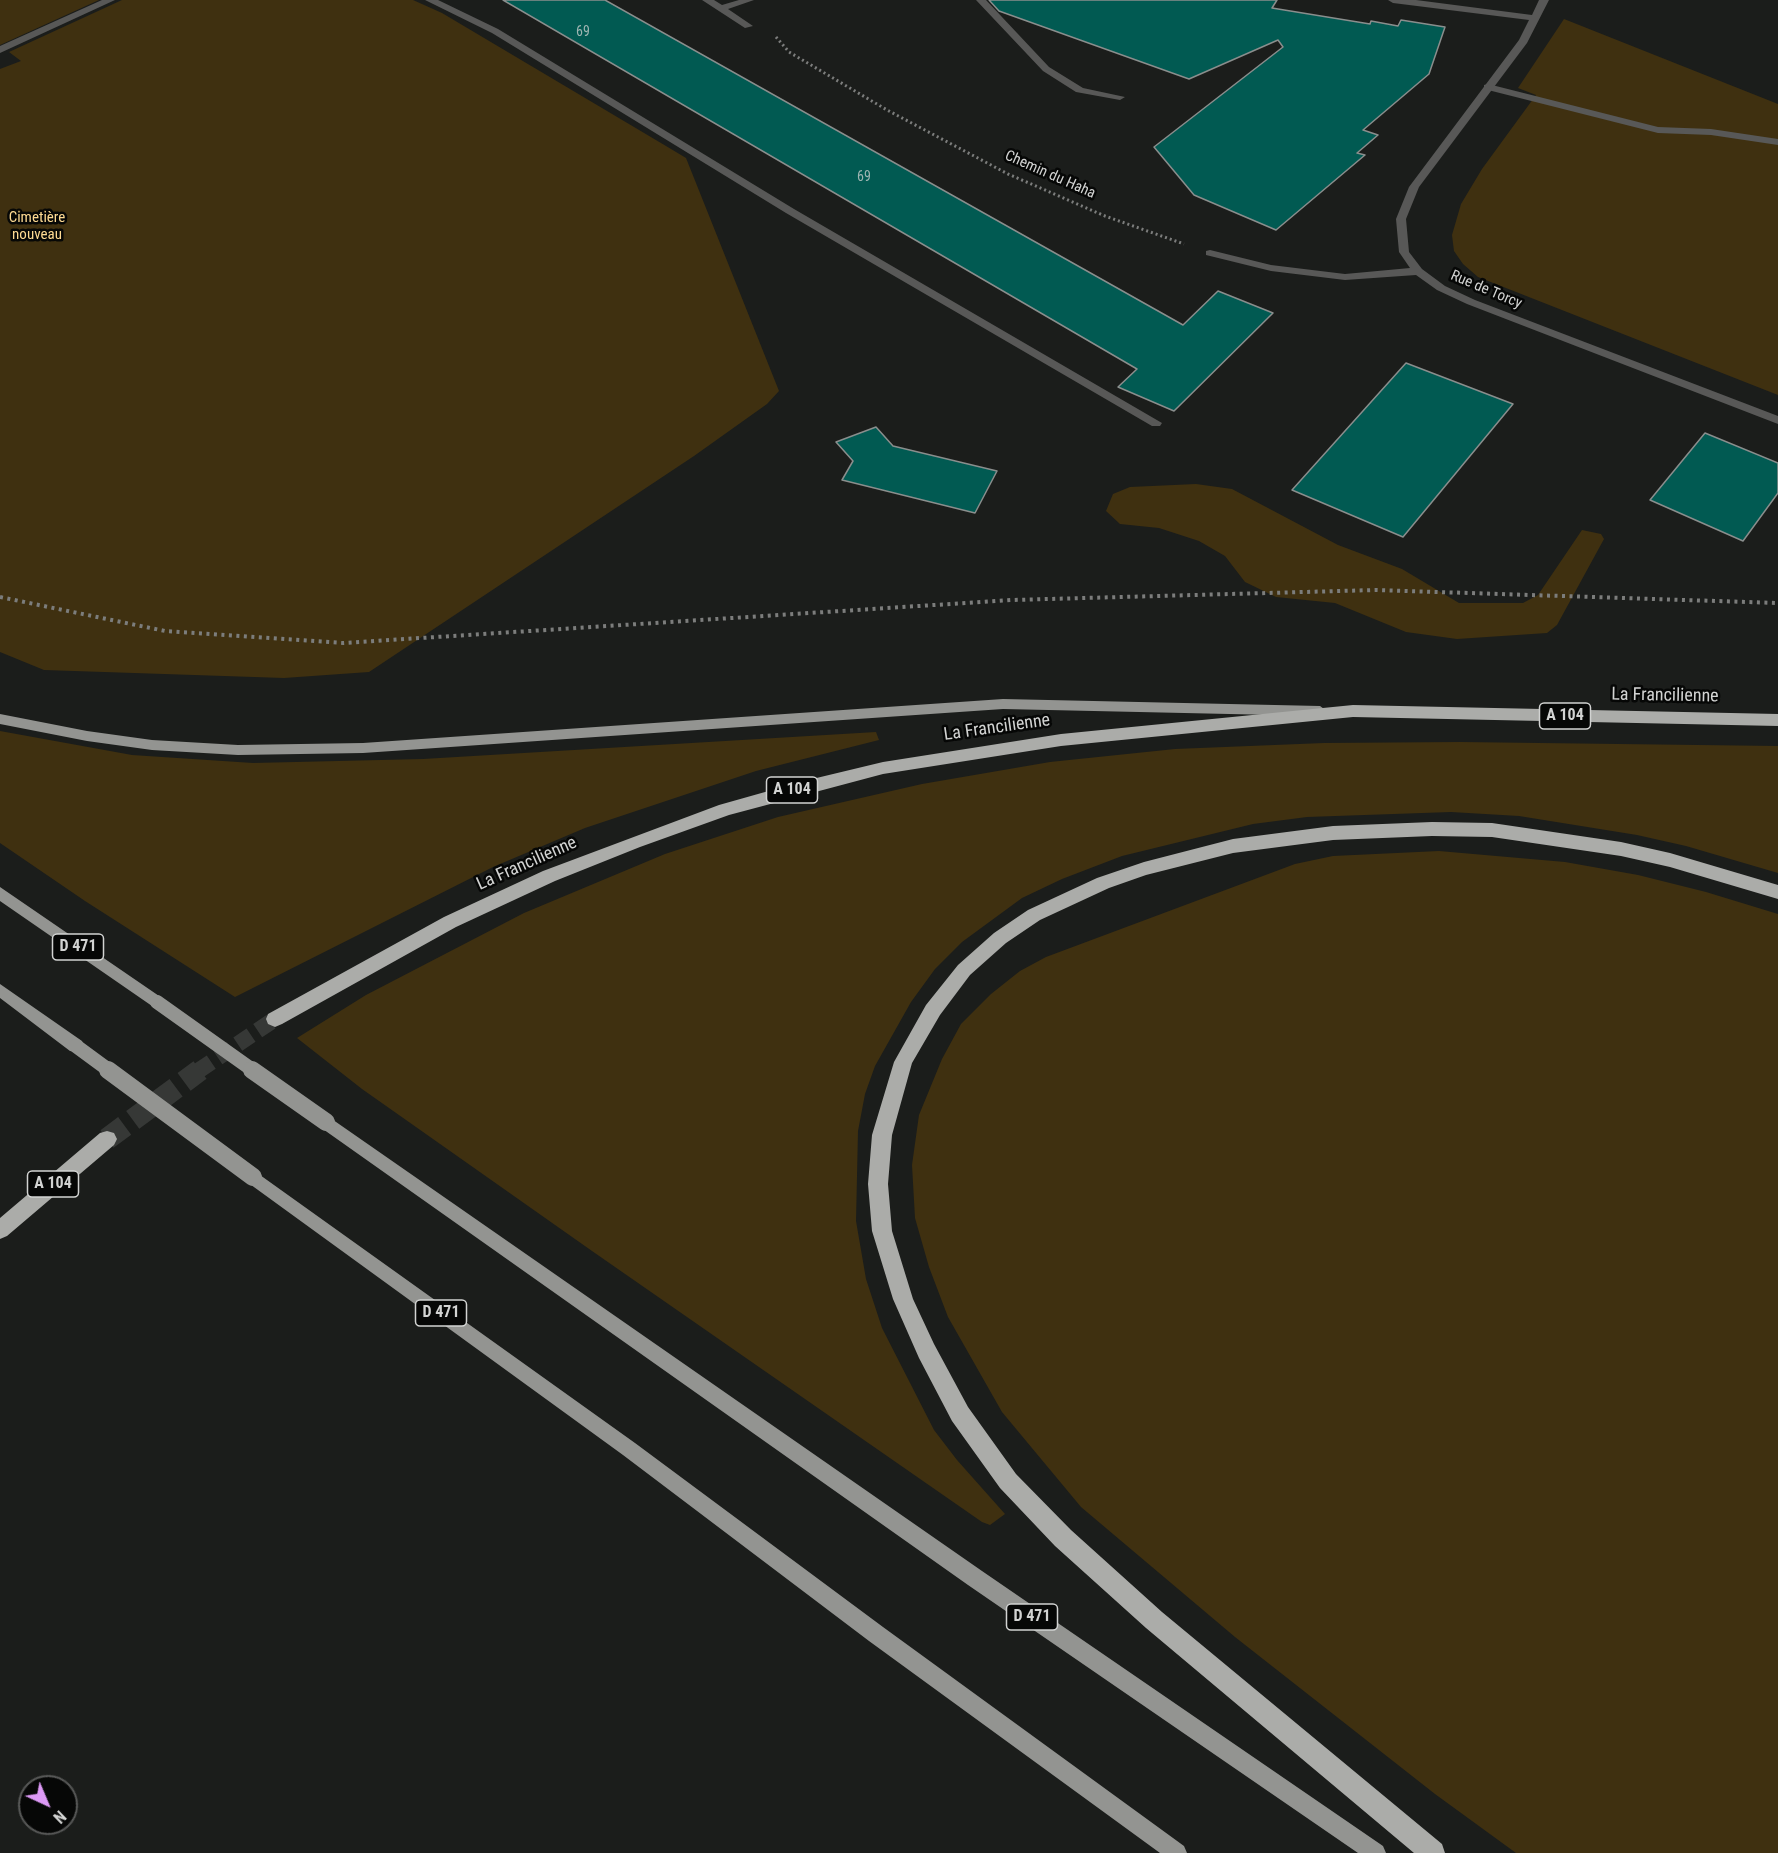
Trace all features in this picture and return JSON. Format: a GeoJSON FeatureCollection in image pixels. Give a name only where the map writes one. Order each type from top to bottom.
{"type":"FeatureCollection","features":[{"type":"Feature","properties":{"kind":"highway","name":"La Francilienne"},"geometry":{"type":"LineString","coordinates":[[275,1019],[450,922],[549,876],[634,842],[804,787],[883,768],[1061,740],[1353,711],[1778,720]]}},
{"type":"Feature","properties":{"kind":"highway"},"geometry":{"type":"LineString","coordinates":[[1433,1853],[1154,1620],[1063,1538],[1008,1481],[960,1414],[926,1351],[903,1299],[882,1232],[878,1184],[882,1135],[903,1062],[933,1010],[964,970],[1000,938],[1034,915],[1103,883],[1154,866],[1233,846],[1333,833],[1432,829],[1492,831],[1621,849],[1670,860],[1778,892]]}},
{"type":"Feature","properties":{"kind":"highway","name":"A 104"},"geometry":{"type":"LineString","coordinates":[[0,1230],[107,1139]]}},
{"type":"Feature","properties":{"kind":"main road"},"geometry":{"type":"LineString","coordinates":[[0,719],[87,736],[152,745],[238,750],[363,748],[1003,704],[1353,711]]}},
{"type":"Feature","properties":{"kind":"main road","name":"D 471"},"geometry":{"type":"LineString","coordinates":[[0,893],[975,1578],[1376,1853]]}},
{"type":"Feature","properties":{"kind":"main road","name":"D 471"},"geometry":{"type":"LineString","coordinates":[[0,990],[1177,1853]]}},
{"type":"Feature","properties":{"kind":"street"},"geometry":{"type":"LineString","coordinates":[[0,50],[110,0]]}},
{"type":"Feature","properties":{"kind":"street"},"geometry":{"type":"LineString","coordinates":[[430,0],[495,31],[790,211],[1156,423]]}},
{"type":"Feature","properties":{"kind":"street"},"geometry":{"type":"LineString","coordinates":[[706,0],[748,26]]}},
{"type":"Feature","properties":{"kind":"street"},"geometry":{"type":"LineString","coordinates":[[720,9],[749,0]]}},
{"type":"Feature","properties":{"kind":"street"},"geometry":{"type":"LineString","coordinates":[[981,0],[1046,69],[1080,90],[1120,97]]}},
{"type":"Feature","properties":{"kind":"street"},"geometry":{"type":"LineString","coordinates":[[1393,0],[1537,18]]}},
{"type":"Feature","properties":{"kind":"street","name":"Rue de Torcy"},"geometry":{"type":"LineString","coordinates":[[1544,0],[1537,18],[1414,188],[1403,210],[1400,231],[1404,252],[1418,271],[1441,288],[1471,302],[1778,420]]}},
{"type":"Feature","properties":{"kind":"street"},"geometry":{"type":"LineString","coordinates":[[1488,87],[1658,130],[1711,132],[1778,142]]}},
{"type":"Feature","properties":{"kind":"street"},"geometry":{"type":"LineString","coordinates":[[1210,252],[1271,268],[1345,277],[1418,271]]}},
{"type":"Feature","properties":{"kind":"path","name":"Chemin du Haha"},"geometry":{"type":"LineString","coordinates":[[748,26],[762,28],[772,33],[789,52],[887,110],[1008,174],[1105,216],[1210,252]]}},
{"type":"Feature","properties":{"kind":"path"},"geometry":{"type":"LineString","coordinates":[[0,597],[165,631],[343,643],[528,633],[1012,600],[1376,590],[1778,603]]}},
{"type":"Feature","properties":{"kind":"green space"},"geometry":{"type":"Polygon","coordinates":[[[0,0],[99,0],[0,45],[0,0]]]}},
{"type":"Feature","properties":{"kind":"green space","name":"Cimetière nouveau"},"geometry":{"type":"Polygon","coordinates":[[[122,0],[413,0],[442,13],[666,146],[686,158],[779,391],[767,404],[694,456],[369,672],[284,678],[44,670],[0,652],[0,69],[21,61],[9,52],[122,0]]]}},
{"type":"Feature","properties":{"kind":"green space"},"geometry":{"type":"Polygon","coordinates":[[[1564,19],[1778,104],[1778,395],[1478,277],[1463,264],[1454,251],[1452,235],[1461,204],[1482,169],[1536,95],[1518,88],[1564,19]]]}},
{"type":"Feature","properties":{"kind":"green space"},"geometry":{"type":"Polygon","coordinates":[[[1196,484],[1232,489],[1338,545],[1402,569],[1459,603],[1523,603],[1538,595],[1582,530],[1601,534],[1604,539],[1557,625],[1547,633],[1457,639],[1406,632],[1335,603],[1276,597],[1245,582],[1225,556],[1199,541],[1159,528],[1120,524],[1106,511],[1113,494],[1130,487],[1196,484]]]}},
{"type":"Feature","properties":{"kind":"green space"},"geometry":{"type":"Polygon","coordinates":[[[0,731],[132,755],[253,763],[423,759],[876,732],[879,740],[756,771],[585,828],[493,867],[235,997],[85,901],[0,843],[0,731]]]}},
{"type":"Feature","properties":{"kind":"green space"},"geometry":{"type":"Polygon","coordinates":[[[1460,742],[1778,746],[1778,873],[1686,846],[1637,835],[1519,816],[1451,812],[1307,817],[1253,824],[1122,856],[1062,879],[1022,898],[962,942],[935,969],[911,1002],[875,1066],[865,1094],[858,1131],[856,1221],[866,1279],[882,1328],[934,1430],[957,1460],[1005,1514],[990,1525],[982,1522],[592,1251],[362,1089],[297,1038],[366,995],[524,913],[665,854],[778,817],[922,784],[1050,762],[1175,749],[1324,743],[1460,742]]]}},
{"type":"Feature","properties":{"kind":"green space"},"geometry":{"type":"Polygon","coordinates":[[[1439,851],[1565,862],[1638,875],[1706,892],[1778,914],[1778,1853],[1516,1853],[1435,1794],[1235,1637],[1081,1507],[1002,1412],[948,1317],[929,1267],[915,1218],[912,1165],[919,1115],[942,1059],[961,1024],[991,994],[1020,971],[1046,957],[1295,864],[1333,856],[1439,851]]]}},
{"type":"Feature","properties":{"kind":"building"},"geometry":{"type":"Polygon","coordinates":[[[503,0],[605,0],[1183,325],[1218,291],[1273,313],[1174,411],[1118,387],[1137,369],[503,0]]]}},
{"type":"Feature","properties":{"kind":"building"},"geometry":{"type":"Polygon","coordinates":[[[989,0],[1277,0],[1272,8],[1370,24],[1371,21],[1398,26],[1401,20],[1445,27],[1429,74],[1363,130],[1378,135],[1357,153],[1365,155],[1276,230],[1194,195],[1154,147],[1283,47],[1278,40],[1189,79],[999,11],[989,0]]]}},
{"type":"Feature","properties":{"kind":"building"},"geometry":{"type":"Polygon","coordinates":[[[1406,363],[1513,404],[1403,537],[1292,490],[1406,363]]]}},
{"type":"Feature","properties":{"kind":"building"},"geometry":{"type":"Polygon","coordinates":[[[876,427],[893,446],[997,471],[975,513],[842,480],[853,461],[836,442],[876,427]]]}},
{"type":"Feature","properties":{"kind":"building"},"geometry":{"type":"Polygon","coordinates":[[[1705,433],[1778,463],[1778,493],[1743,541],[1650,500],[1705,433]]]}},
{"type":"Feature","properties":{"kind":"tunnel"},"geometry":{"type":"LineString","coordinates":[[198,1071],[275,1019]]}},
{"type":"Feature","properties":{"kind":"tunnel"},"geometry":{"type":"LineString","coordinates":[[107,1139],[200,1070]]}}]}
